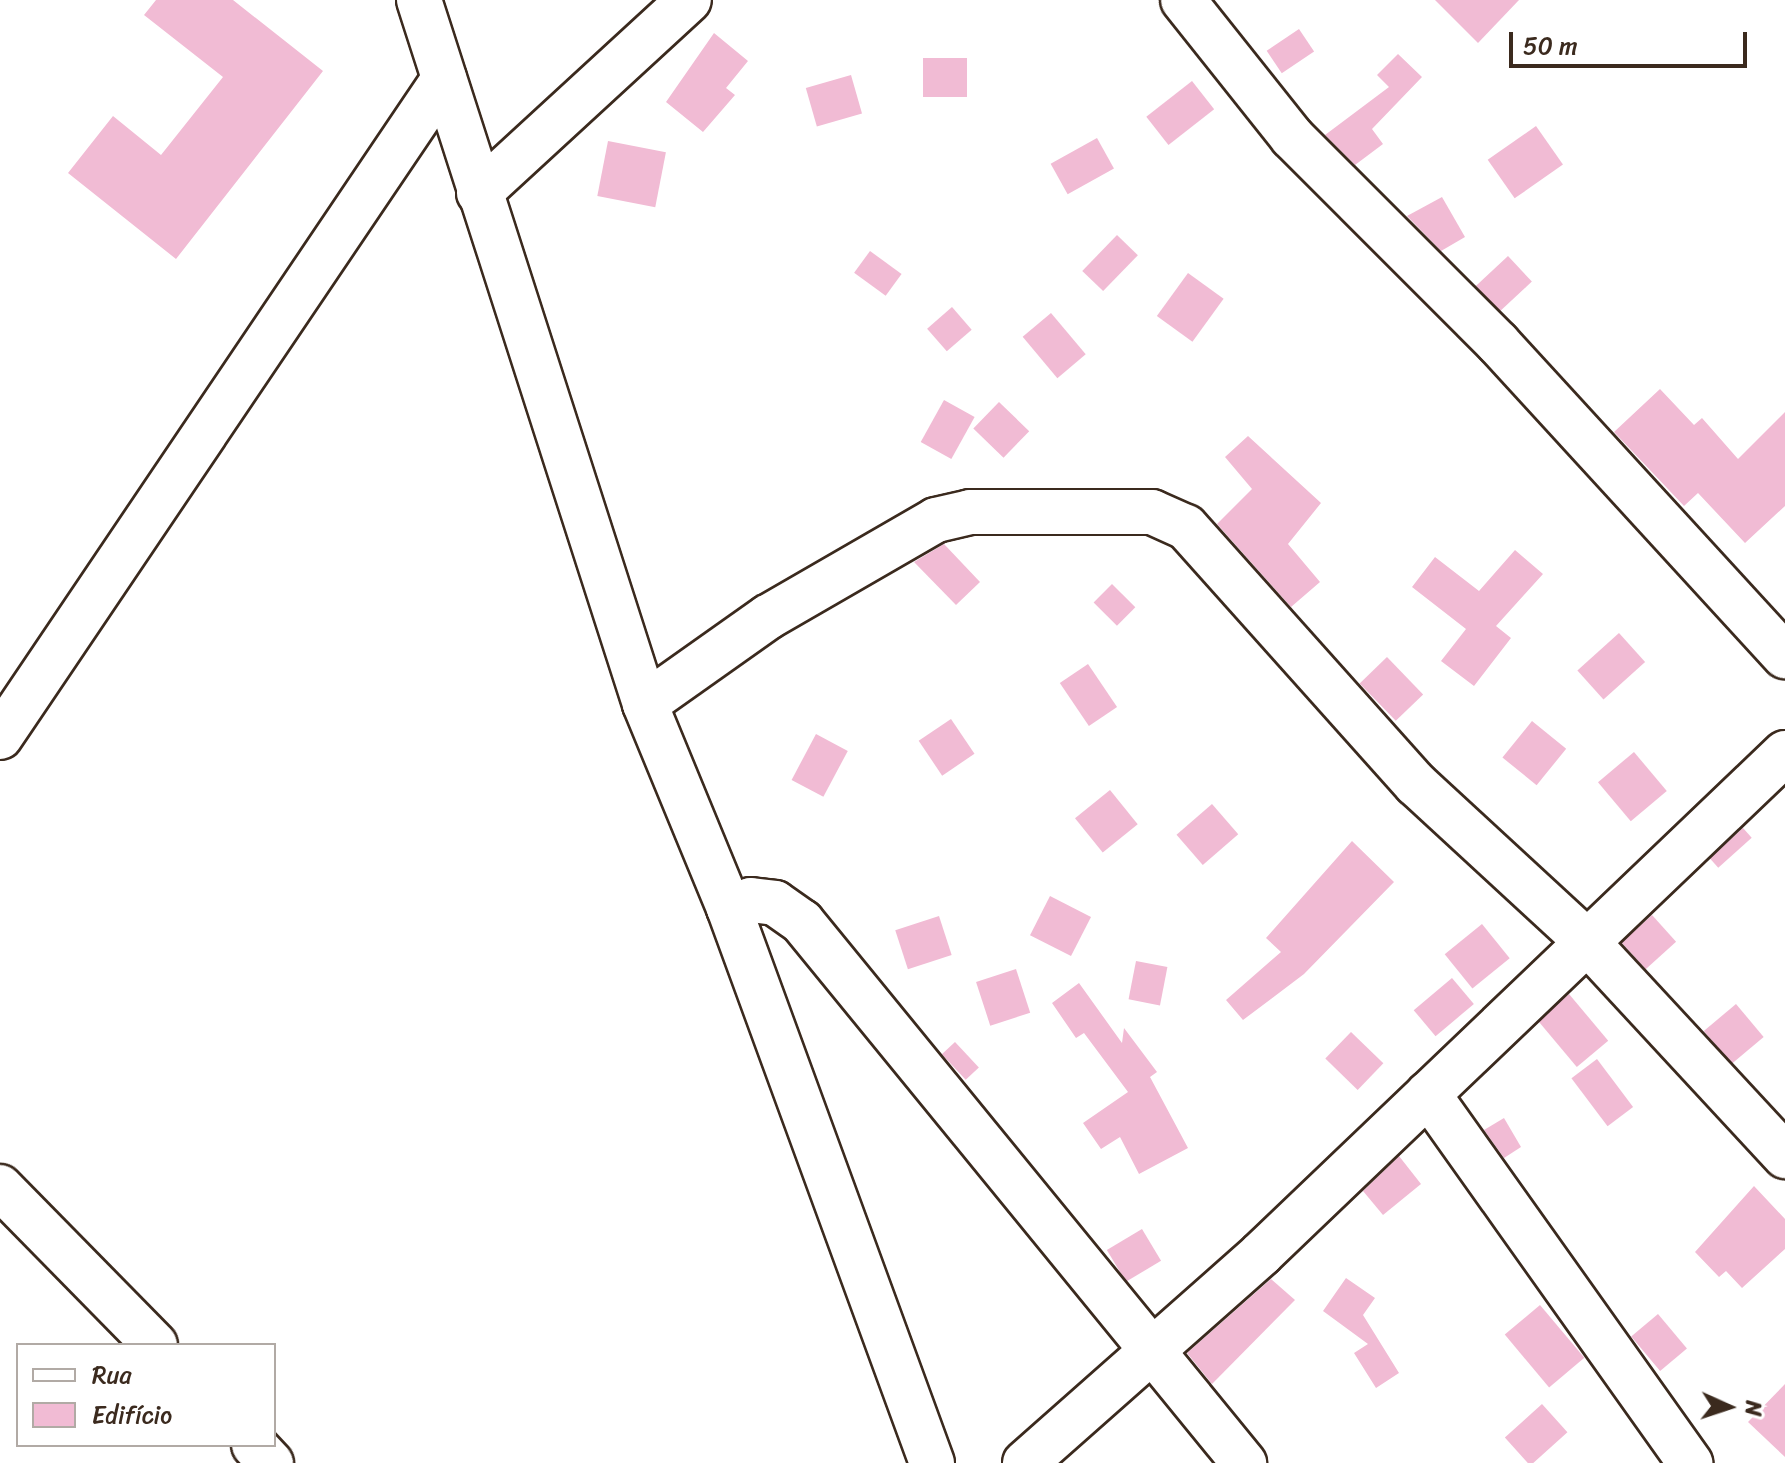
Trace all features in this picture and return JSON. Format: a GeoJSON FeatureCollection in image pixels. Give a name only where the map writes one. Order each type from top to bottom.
{"type":"FeatureCollection","features":[{"type":"Feature","properties":{"kind":"street"},"geometry":{"type":"LineString","coordinates":[[419,0],[645,704],[729,908],[932,1463]]}},
{"type":"Feature","properties":{"kind":"street"},"geometry":{"type":"LineString","coordinates":[[479,193],[689,0]]}},
{"type":"Feature","properties":{"kind":"street"},"geometry":{"type":"LineString","coordinates":[[1183,0],[1292,137],[1498,343],[1785,656]]}},
{"type":"Feature","properties":{"kind":"street"},"geometry":{"type":"LineString","coordinates":[[0,737],[444,79]]}},
{"type":"Feature","properties":{"kind":"street"},"geometry":{"type":"LineString","coordinates":[[645,704],[768,617],[936,520],[970,512],[1152,512],[1186,527],[1416,784],[1587,942],[1785,1156]]}},
{"type":"Feature","properties":{"kind":"street"},"geometry":{"type":"LineString","coordinates":[[1025,1463],[1150,1352],[1428,1094],[1785,753]]}},
{"type":"Feature","properties":{"kind":"street"},"geometry":{"type":"LineString","coordinates":[[729,908],[751,900],[775,903],[802,922],[1150,1352],[1244,1463]]}},
{"type":"Feature","properties":{"kind":"street"},"geometry":{"type":"LineString","coordinates":[[1428,1094],[1690,1463]]}},
{"type":"Feature","properties":{"kind":"street"},"geometry":{"type":"LineString","coordinates":[[0,1187],[153,1343]]}},
{"type":"Feature","properties":{"kind":"street"},"geometry":{"type":"LineString","coordinates":[[256,1447],[271,1463]]}},
{"type":"Feature","properties":{"kind":"building"},"geometry":{"type":"Polygon","coordinates":[[[156,0],[233,0],[323,71],[176,259],[68,173],[113,116],[161,155],[223,77],[144,15],[156,0]]]}},
{"type":"Feature","properties":{"kind":"building"},"geometry":{"type":"Polygon","coordinates":[[[1435,0],[1519,0],[1478,43],[1435,0]]]}},
{"type":"Feature","properties":{"kind":"building"},"geometry":{"type":"Polygon","coordinates":[[[1299,29],[1314,51],[1282,73],[1267,51],[1299,29]]]}},
{"type":"Feature","properties":{"kind":"building"},"geometry":{"type":"Polygon","coordinates":[[[714,33],[748,61],[726,88],[735,95],[703,132],[666,102],[714,33]]]}},
{"type":"Feature","properties":{"kind":"building"},"geometry":{"type":"Polygon","coordinates":[[[1398,54],[1422,77],[1372,129],[1383,144],[1355,165],[1325,135],[1389,87],[1377,75],[1398,54]]]}},
{"type":"Feature","properties":{"kind":"building"},"geometry":{"type":"Polygon","coordinates":[[[923,58],[967,58],[967,97],[923,97],[923,58]]]}},
{"type":"Feature","properties":{"kind":"building"},"geometry":{"type":"Polygon","coordinates":[[[851,75],[862,113],[817,126],[806,88],[851,75]]]}},
{"type":"Feature","properties":{"kind":"building"},"geometry":{"type":"Polygon","coordinates":[[[1192,81],[1214,109],[1168,145],[1146,117],[1192,81]]]}},
{"type":"Feature","properties":{"kind":"building"},"geometry":{"type":"Polygon","coordinates":[[[1536,126],[1563,165],[1515,198],[1488,160],[1536,126]]]}},
{"type":"Feature","properties":{"kind":"building"},"geometry":{"type":"Polygon","coordinates":[[[1097,138],[1114,169],[1068,194],[1051,164],[1097,138]]]}},
{"type":"Feature","properties":{"kind":"building"},"geometry":{"type":"Polygon","coordinates":[[[608,141],[666,152],[655,207],[597,196],[608,141]]]}},
{"type":"Feature","properties":{"kind":"building"},"geometry":{"type":"Polygon","coordinates":[[[1442,197],[1465,237],[1441,251],[1407,216],[1442,197]]]}},
{"type":"Feature","properties":{"kind":"building"},"geometry":{"type":"Polygon","coordinates":[[[1117,235],[1138,255],[1103,291],[1082,271],[1117,235]]]}},
{"type":"Feature","properties":{"kind":"building"},"geometry":{"type":"Polygon","coordinates":[[[870,251],[902,274],[886,296],[854,273],[870,251]]]}},
{"type":"Feature","properties":{"kind":"building"},"geometry":{"type":"Polygon","coordinates":[[[1508,256],[1532,282],[1500,312],[1476,286],[1508,256]]]}},
{"type":"Feature","properties":{"kind":"building"},"geometry":{"type":"Polygon","coordinates":[[[1188,273],[1224,299],[1192,342],[1157,316],[1188,273]]]}},
{"type":"Feature","properties":{"kind":"building"},"geometry":{"type":"Polygon","coordinates":[[[952,307],[972,330],[947,351],[927,329],[952,307]]]}},
{"type":"Feature","properties":{"kind":"building"},"geometry":{"type":"Polygon","coordinates":[[[1051,313],[1086,354],[1057,378],[1023,337],[1051,313]]]}},
{"type":"Feature","properties":{"kind":"building"},"geometry":{"type":"Polygon","coordinates":[[[1660,389],[1694,425],[1702,418],[1738,459],[1785,412],[1785,506],[1745,543],[1698,493],[1684,506],[1614,432],[1660,389]]]}},
{"type":"Feature","properties":{"kind":"building"},"geometry":{"type":"Polygon","coordinates":[[[944,400],[975,417],[951,459],[921,442],[944,400]]]}},
{"type":"Feature","properties":{"kind":"building"},"geometry":{"type":"Polygon","coordinates":[[[999,402],[1029,431],[1004,458],[973,429],[999,402]]]}},
{"type":"Feature","properties":{"kind":"building"},"geometry":{"type":"Polygon","coordinates":[[[1248,436],[1321,503],[1288,544],[1320,582],[1291,607],[1217,524],[1252,489],[1225,457],[1248,436]]]}},
{"type":"Feature","properties":{"kind":"building"},"geometry":{"type":"Polygon","coordinates":[[[944,544],[980,582],[956,605],[914,562],[944,544]]]}},
{"type":"Feature","properties":{"kind":"building"},"geometry":{"type":"Polygon","coordinates":[[[1515,550],[1543,574],[1496,626],[1511,638],[1474,686],[1441,661],[1466,629],[1412,587],[1435,557],[1479,591],[1515,550]]]}},
{"type":"Feature","properties":{"kind":"building"},"geometry":{"type":"Polygon","coordinates":[[[1112,584],[1135,607],[1117,626],[1094,602],[1112,584]]]}},
{"type":"Feature","properties":{"kind":"building"},"geometry":{"type":"Polygon","coordinates":[[[1619,633],[1645,662],[1603,699],[1577,670],[1619,633]]]}},
{"type":"Feature","properties":{"kind":"building"},"geometry":{"type":"Polygon","coordinates":[[[1387,657],[1423,694],[1396,721],[1360,683],[1387,657]]]}},
{"type":"Feature","properties":{"kind":"building"},"geometry":{"type":"Polygon","coordinates":[[[1088,664],[1117,707],[1089,726],[1060,683],[1088,664]]]}},
{"type":"Feature","properties":{"kind":"building"},"geometry":{"type":"Polygon","coordinates":[[[951,719],[974,754],[942,776],[919,741],[951,719]]]}},
{"type":"Feature","properties":{"kind":"building"},"geometry":{"type":"Polygon","coordinates":[[[1532,721],[1566,749],[1537,785],[1502,758],[1532,721]]]}},
{"type":"Feature","properties":{"kind":"building"},"geometry":{"type":"Polygon","coordinates":[[[816,734],[848,751],[823,797],[792,780],[816,734]]]}},
{"type":"Feature","properties":{"kind":"building"},"geometry":{"type":"Polygon","coordinates":[[[1634,752],[1667,791],[1631,821],[1598,782],[1634,752]]]}},
{"type":"Feature","properties":{"kind":"building"},"geometry":{"type":"Polygon","coordinates":[[[1110,790],[1138,824],[1103,853],[1075,818],[1110,790]]]}},
{"type":"Feature","properties":{"kind":"building"},"geometry":{"type":"Polygon","coordinates":[[[1212,804],[1238,834],[1203,865],[1177,835],[1212,804]]]}},
{"type":"Feature","properties":{"kind":"building"},"geometry":{"type":"Polygon","coordinates":[[[1743,828],[1752,838],[1718,868],[1710,858],[1743,828]]]}},
{"type":"Feature","properties":{"kind":"building"},"geometry":{"type":"Polygon","coordinates":[[[1352,841],[1394,882],[1304,974],[1243,1020],[1226,1000],[1281,952],[1266,938],[1352,841]]]}},
{"type":"Feature","properties":{"kind":"building"},"geometry":{"type":"Polygon","coordinates":[[[1050,896],[1091,917],[1071,956],[1030,935],[1050,896]]]}},
{"type":"Feature","properties":{"kind":"building"},"geometry":{"type":"Polygon","coordinates":[[[1652,915],[1676,942],[1646,969],[1622,942],[1652,915]]]}},
{"type":"Feature","properties":{"kind":"building"},"geometry":{"type":"Polygon","coordinates":[[[939,916],[952,955],[908,969],[895,930],[939,916]]]}},
{"type":"Feature","properties":{"kind":"building"},"geometry":{"type":"Polygon","coordinates":[[[1482,924],[1510,958],[1472,988],[1445,954],[1482,924]]]}},
{"type":"Feature","properties":{"kind":"building"},"geometry":{"type":"Polygon","coordinates":[[[1136,961],[1167,967],[1160,1005],[1129,999],[1136,961]]]}},
{"type":"Feature","properties":{"kind":"building"},"geometry":{"type":"Polygon","coordinates":[[[1016,969],[1030,1013],[990,1026],[976,982],[1016,969]]]}},
{"type":"Feature","properties":{"kind":"building"},"geometry":{"type":"Polygon","coordinates":[[[1452,978],[1474,1004],[1436,1036],[1414,1010],[1452,978]]]}},
{"type":"Feature","properties":{"kind":"building"},"geometry":{"type":"Polygon","coordinates":[[[1079,983],[1122,1043],[1124,1028],[1157,1072],[1150,1077],[1188,1148],[1139,1174],[1120,1137],[1101,1149],[1083,1123],[1128,1092],[1084,1033],[1076,1038],[1052,1003],[1079,983]]]}},
{"type":"Feature","properties":{"kind":"building"},"geometry":{"type":"Polygon","coordinates":[[[1569,994],[1608,1041],[1577,1067],[1538,1020],[1569,994]]]}},
{"type":"Feature","properties":{"kind":"building"},"geometry":{"type":"Polygon","coordinates":[[[1736,1004],[1764,1037],[1731,1064],[1704,1031],[1736,1004]]]}},
{"type":"Feature","properties":{"kind":"building"},"geometry":{"type":"Polygon","coordinates":[[[1351,1032],[1383,1063],[1358,1090],[1325,1059],[1351,1032]]]}},
{"type":"Feature","properties":{"kind":"building"},"geometry":{"type":"Polygon","coordinates":[[[955,1042],[979,1068],[966,1080],[942,1054],[955,1042]]]}},
{"type":"Feature","properties":{"kind":"building"},"geometry":{"type":"Polygon","coordinates":[[[1597,1059],[1633,1107],[1608,1126],[1571,1078],[1597,1059]]]}},
{"type":"Feature","properties":{"kind":"building"},"geometry":{"type":"Polygon","coordinates":[[[1504,1118],[1521,1147],[1504,1158],[1484,1130],[1504,1118]]]}},
{"type":"Feature","properties":{"kind":"building"},"geometry":{"type":"Polygon","coordinates":[[[1399,1156],[1421,1184],[1383,1215],[1363,1191],[1399,1156]]]}},
{"type":"Feature","properties":{"kind":"building"},"geometry":{"type":"Polygon","coordinates":[[[1754,1186],[1785,1219],[1785,1249],[1742,1288],[1726,1271],[1719,1277],[1695,1252],[1754,1186]]]}},
{"type":"Feature","properties":{"kind":"building"},"geometry":{"type":"Polygon","coordinates":[[[1142,1229],[1161,1261],[1126,1282],[1107,1250],[1142,1229]]]}},
{"type":"Feature","properties":{"kind":"building"},"geometry":{"type":"Polygon","coordinates":[[[1346,1278],[1375,1298],[1363,1315],[1399,1373],[1376,1388],[1354,1353],[1368,1344],[1323,1311],[1346,1278]]]}},
{"type":"Feature","properties":{"kind":"building"},"geometry":{"type":"Polygon","coordinates":[[[1271,1279],[1295,1300],[1212,1384],[1187,1353],[1271,1279]]]}},
{"type":"Feature","properties":{"kind":"building"},"geometry":{"type":"Polygon","coordinates":[[[1540,1305],[1584,1358],[1549,1387],[1505,1335],[1540,1305]]]}},
{"type":"Feature","properties":{"kind":"building"},"geometry":{"type":"Polygon","coordinates":[[[1658,1314],[1687,1348],[1660,1371],[1631,1336],[1658,1314]]]}},
{"type":"Feature","properties":{"kind":"building"},"geometry":{"type":"Polygon","coordinates":[[[1785,1384],[1785,1457],[1748,1422],[1785,1384]]]}},
{"type":"Feature","properties":{"kind":"building"},"geometry":{"type":"Polygon","coordinates":[[[1542,1404],[1567,1432],[1533,1463],[1528,1463],[1505,1437],[1542,1404]]]}}]}
